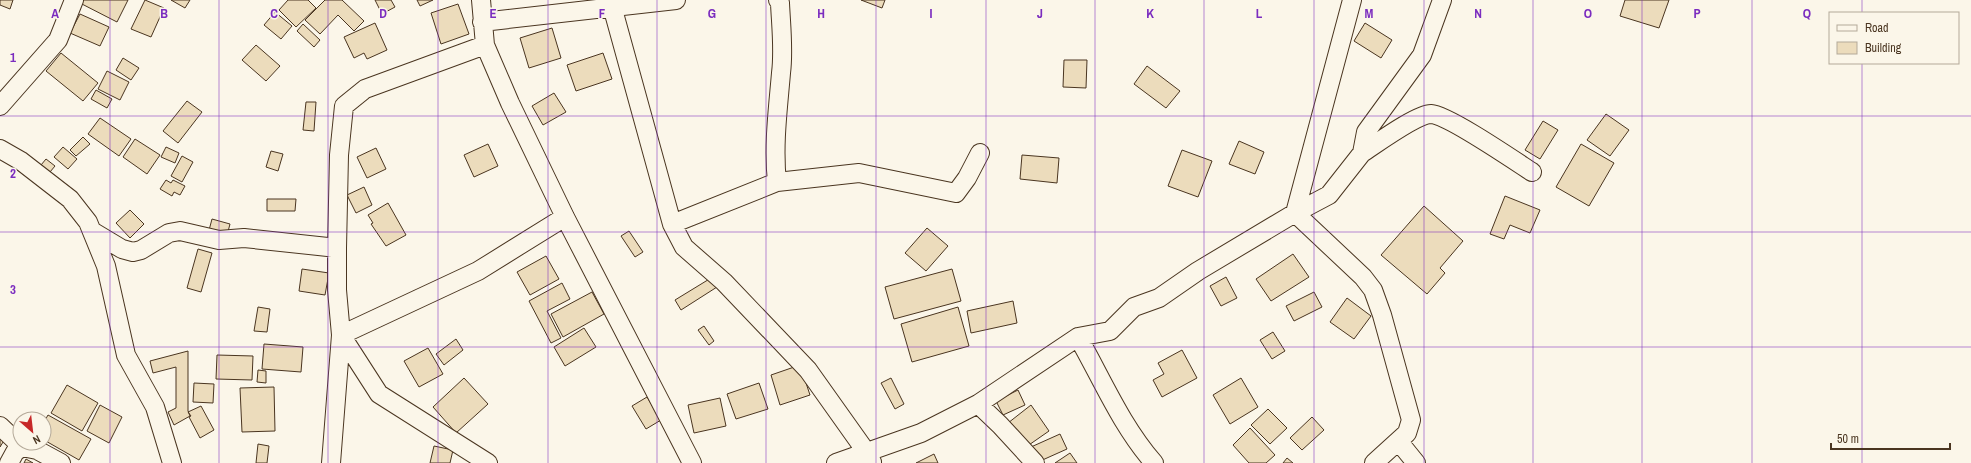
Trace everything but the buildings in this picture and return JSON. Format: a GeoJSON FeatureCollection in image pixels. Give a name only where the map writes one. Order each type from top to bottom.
{"type":"FeatureCollection","features":[{"type":"Feature","properties":{"kind":"street"},"geometry":{"type":"LineString","coordinates":[[0,106],[58,40],[74,0]]}},
{"type":"Feature","properties":{"kind":"street"},"geometry":{"type":"LineString","coordinates":[[481,0],[485,45],[510,103],[565,218],[692,463]]}},
{"type":"Feature","properties":{"kind":"street"},"geometry":{"type":"LineString","coordinates":[[482,22],[612,6],[676,0]]}},
{"type":"Feature","properties":{"kind":"street"},"geometry":{"type":"LineString","coordinates":[[777,182],[775,165],[778,99],[782,73],[780,3],[778,0]]}},
{"type":"Feature","properties":{"kind":"street"},"geometry":{"type":"LineString","coordinates":[[1295,213],[1352,0]]}},
{"type":"Feature","properties":{"kind":"street"},"geometry":{"type":"LineString","coordinates":[[1362,153],[1366,132],[1422,55],[1442,0]]}},
{"type":"Feature","properties":{"kind":"street"},"geometry":{"type":"LineString","coordinates":[[612,6],[672,224],[684,247],[724,282],[808,370],[870,458]]}},
{"type":"Feature","properties":{"kind":"street"},"geometry":{"type":"LineString","coordinates":[[331,463],[341,335],[337,290],[339,155],[344,106],[365,89],[485,45]]}},
{"type":"Feature","properties":{"kind":"street"},"geometry":{"type":"LineString","coordinates":[[836,463],[870,458],[978,404],[1078,337],[1110,331],[1134,307],[1159,298],[1198,271],[1328,195],[1362,153],[1414,120],[1431,114],[1448,120],[1532,172]]}},
{"type":"Feature","properties":{"kind":"street"},"geometry":{"type":"LineString","coordinates":[[0,149],[21,162],[70,200],[88,222],[106,266],[126,355],[155,407],[172,463]]}},
{"type":"Feature","properties":{"kind":"street"},"geometry":{"type":"LineString","coordinates":[[672,224],[777,182],[859,173],[956,193],[967,178],[980,153]]}},
{"type":"Feature","properties":{"kind":"street"},"geometry":{"type":"LineString","coordinates":[[1295,213],[1362,277],[1373,290],[1382,315],[1411,420],[1407,433],[1399,442],[1374,463]]}},
{"type":"Feature","properties":{"kind":"street"},"geometry":{"type":"LineString","coordinates":[[341,335],[478,271],[565,218]]}},
{"type":"Feature","properties":{"kind":"street"},"geometry":{"type":"LineString","coordinates":[[92,232],[122,249],[133,252],[141,250],[169,233],[180,231],[219,240],[244,238],[338,248]]}},
{"type":"Feature","properties":{"kind":"street"},"geometry":{"type":"LineString","coordinates":[[341,335],[379,394],[488,463]]}},
{"type":"Feature","properties":{"kind":"street"},"geometry":{"type":"LineString","coordinates":[[1078,337],[1119,416],[1137,443],[1154,463]]}},
{"type":"Feature","properties":{"kind":"street"},"geometry":{"type":"LineString","coordinates":[[978,404],[1000,425],[1035,463]]}},
{"type":"Feature","properties":{"kind":"street"},"geometry":{"type":"LineString","coordinates":[[0,426],[12,437]]}},
{"type":"Feature","properties":{"kind":"street"},"geometry":{"type":"LineString","coordinates":[[1399,442],[1416,463]]}},
{"type":"Feature","properties":{"kind":"street"},"geometry":{"type":"LineString","coordinates":[[9,463],[16,451]]}},
{"type":"Feature","properties":{"kind":"street"},"geometry":{"type":"LineString","coordinates":[[39,451],[62,463]]}}]}
